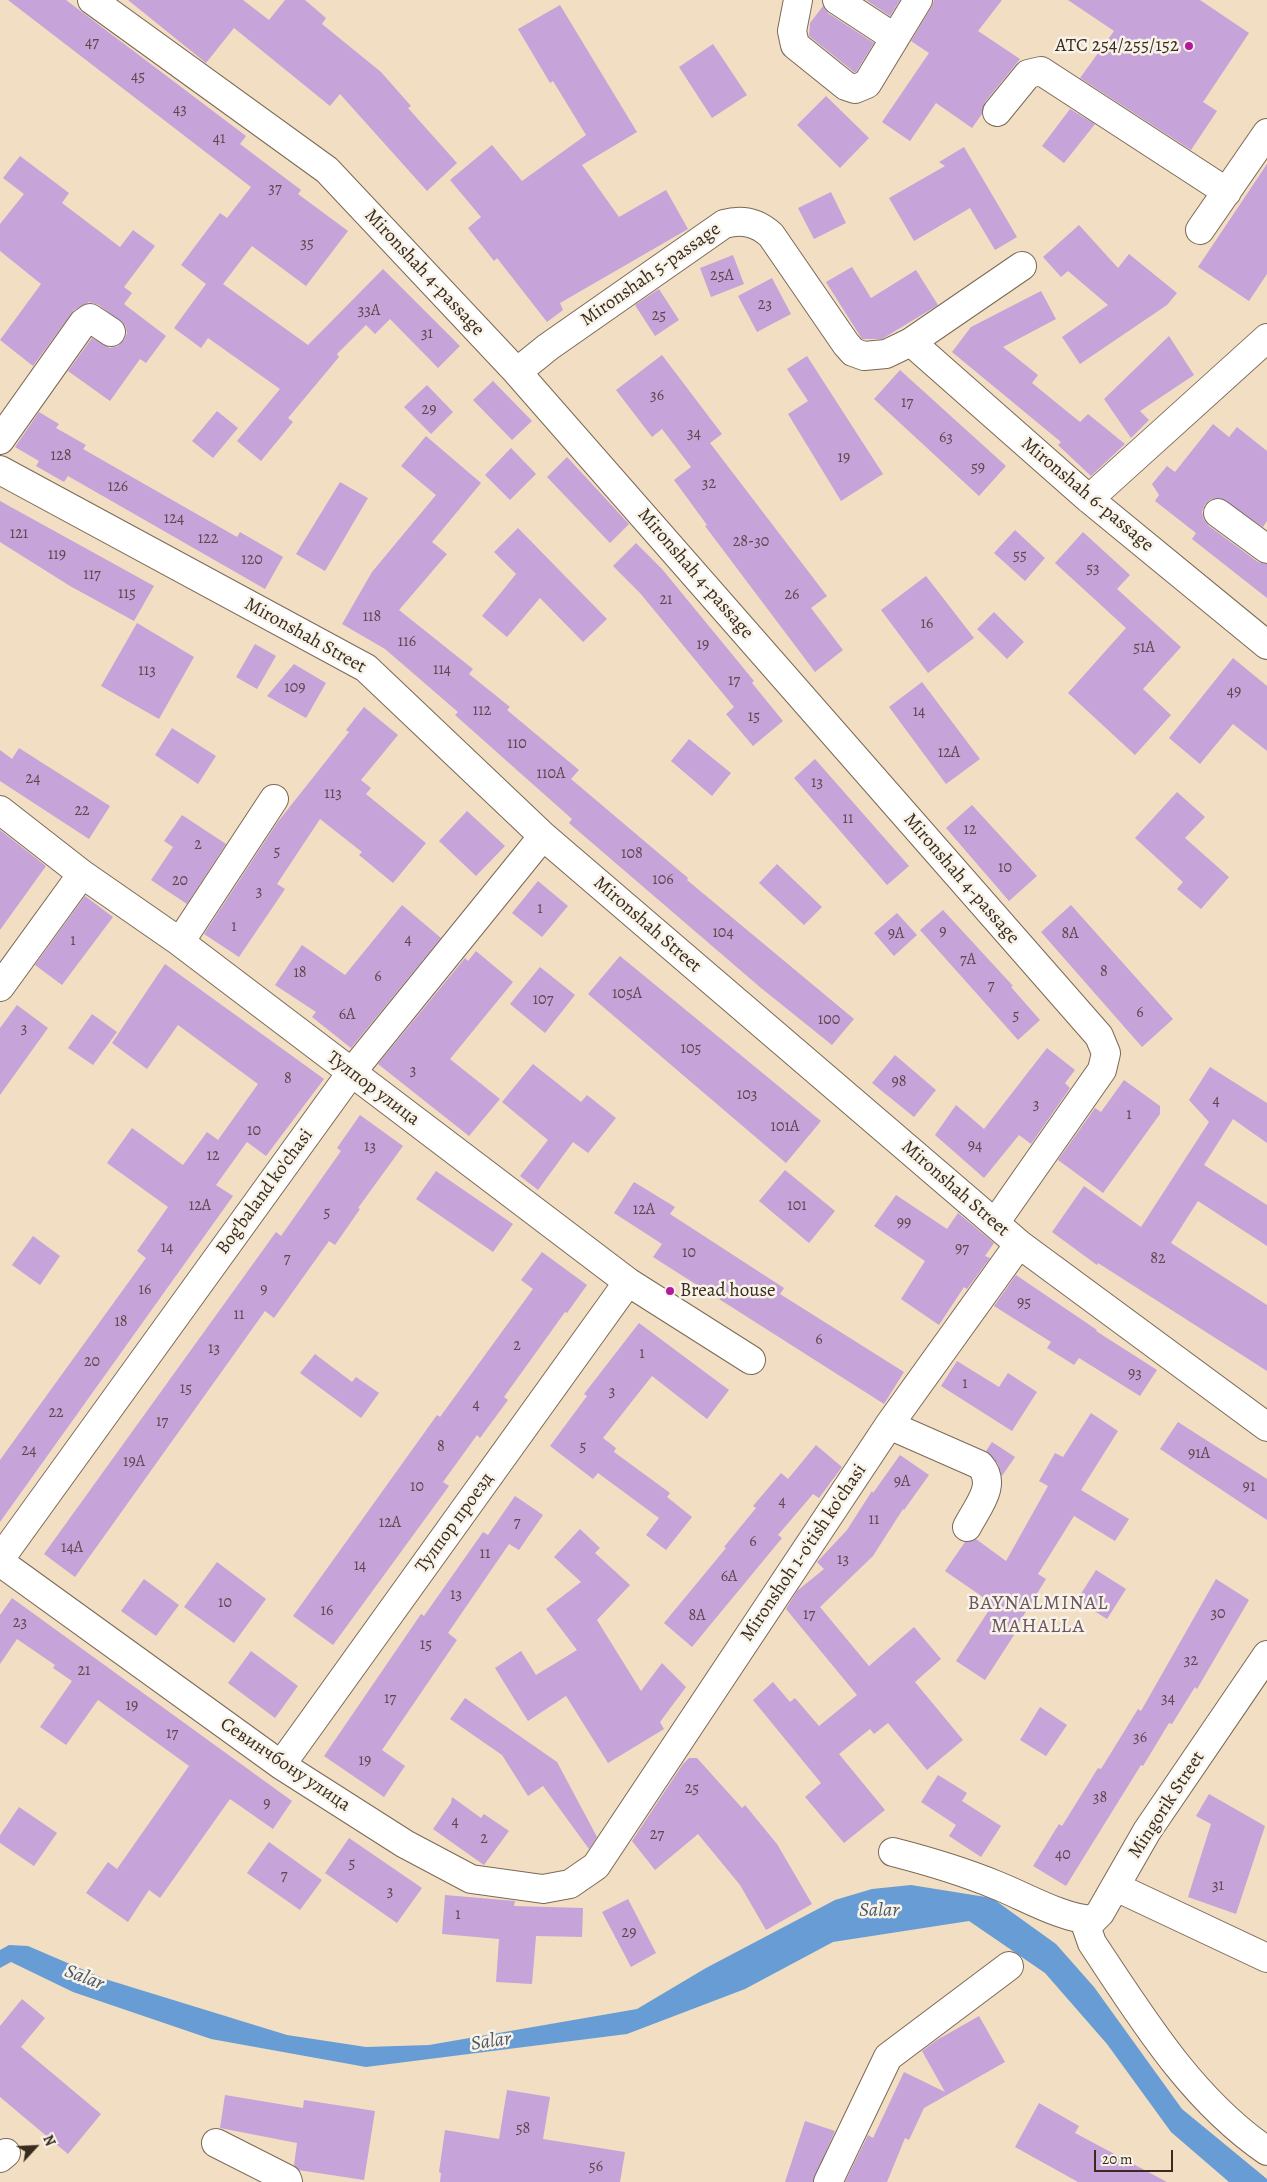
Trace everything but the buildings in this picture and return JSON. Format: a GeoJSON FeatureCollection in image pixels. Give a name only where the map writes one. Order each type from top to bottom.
{"type":"FeatureCollection","features":[{"type":"Feature","properties":{"kind":"street","name":"Mironshah 4-passage"},"geometry":{"type":"LineString","coordinates":[[92,0],[327,170],[517,372],[1099,1036],[1106,1053],[1102,1070],[995,1223]]}},
{"type":"Feature","properties":{"kind":"street"},"geometry":{"type":"LineString","coordinates":[[798,0],[792,31],[795,45],[846,86],[855,89],[867,84],[918,0]]}},
{"type":"Feature","properties":{"kind":"street"},"geometry":{"type":"LineString","coordinates":[[837,0],[895,38]]}},
{"type":"Feature","properties":{"kind":"street"},"geometry":{"type":"LineString","coordinates":[[997,112],[1028,74],[1041,71],[1227,192]]}},
{"type":"Feature","properties":{"kind":"street"},"geometry":{"type":"LineString","coordinates":[[1200,230],[1267,133]]}},
{"type":"Feature","properties":{"kind":"street","name":"Mironshah 5-passage"},"geometry":{"type":"LineString","coordinates":[[517,372],[564,335],[724,224],[732,222],[750,222],[758,225],[770,235],[846,344],[854,352],[870,357],[881,356],[911,342],[1022,266]]}},
{"type":"Feature","properties":{"kind":"street"},"geometry":{"type":"LineString","coordinates":[[0,440],[83,323],[90,318],[111,332]]}},
{"type":"Feature","properties":{"kind":"street"},"geometry":{"type":"LineString","coordinates":[[1089,500],[1267,338]]}},
{"type":"Feature","properties":{"kind":"street","name":"Mironshah 6-passage"},"geometry":{"type":"LineString","coordinates":[[911,342],[1089,500],[1267,644]]}},
{"type":"Feature","properties":{"kind":"street","name":"Mironshah Street"},"geometry":{"type":"LineString","coordinates":[[0,470],[366,668],[543,836],[1019,1244],[1267,1426]]}},
{"type":"Feature","properties":{"kind":"street"},"geometry":{"type":"LineString","coordinates":[[1218,513],[1267,548]]}},
{"type":"Feature","properties":{"kind":"street"},"geometry":{"type":"LineString","coordinates":[[180,942],[274,799]]}},
{"type":"Feature","properties":{"kind":"street","name":"Тулпор улица"},"geometry":{"type":"LineString","coordinates":[[0,810],[82,874],[180,942],[350,1073],[628,1282],[751,1360]]}},
{"type":"Feature","properties":{"kind":"street","name":"Bog'baland ko'chasi"},"geometry":{"type":"LineString","coordinates":[[0,1560],[350,1073],[543,836]]}},
{"type":"Feature","properties":{"kind":"street"},"geometry":{"type":"LineString","coordinates":[[0,987],[82,874]]}},
{"type":"Feature","properties":{"kind":"street","name":"Mironshoh 1-o'tish ko'chasi"},"geometry":{"type":"LineString","coordinates":[[596,1866],[890,1425],[1019,1244]]}},
{"type":"Feature","properties":{"kind":"street","name":"Тулпор проезд"},"geometry":{"type":"LineString","coordinates":[[281,1765],[628,1282]]}},
{"type":"Feature","properties":{"kind":"street"},"geometry":{"type":"LineString","coordinates":[[890,1425],[980,1465],[988,1474],[989,1485],[967,1527]]}},
{"type":"Feature","properties":{"kind":"street","name":"Севинчбону улица"},"geometry":{"type":"LineString","coordinates":[[0,1560],[281,1765],[405,1844],[471,1879],[543,1890],[570,1884],[596,1866]]}},
{"type":"Feature","properties":{"kind":"street","name":"Mingorik Street"},"geometry":{"type":"LineString","coordinates":[[1084,1920],[1093,1920],[1100,1913],[1147,1831],[1267,1655]]}},
{"type":"Feature","properties":{"kind":"street"},"geometry":{"type":"LineString","coordinates":[[892,1852],[948,1867],[1084,1920],[1092,1943],[1183,2073],[1219,2110],[1267,2151]]}},
{"type":"Feature","properties":{"kind":"street"},"geometry":{"type":"LineString","coordinates":[[1116,1887],[1267,1958]]}},
{"type":"Feature","properties":{"kind":"street"},"geometry":{"type":"LineString","coordinates":[[828,2182],[888,2057],[1009,1966]]}},
{"type":"Feature","properties":{"kind":"street"},"geometry":{"type":"LineString","coordinates":[[216,2143],[287,2178],[288,2182]]}},
{"type":"Feature","properties":{"kind":"water","name":"Salar"},"geometry":{"type":"Polygon","coordinates":[[[911,1885],[992,1898],[1056,1944],[1094,1987],[1182,2109],[1267,2179],[1267,2182],[1229,2182],[1171,2132],[1107,2044],[1045,1973],[969,1921],[833,1942],[745,1989],[627,2034],[366,2067],[211,2039],[73,1992],[11,1962],[0,1968],[0,1950],[9,1945],[28,1946],[105,1979],[287,2035],[366,2047],[429,2045],[637,2009],[706,1968],[835,1900],[872,1889],[911,1885]]]}},
{"type":"Feature","properties":{"kind":"place","name":"АТС 254/255/152"},"geometry":{"type":"Point","coordinates":[1189,46]}},
{"type":"Feature","properties":{"kind":"place","name":"Bread house"},"geometry":{"type":"Point","coordinates":[670,1291]}},
{"type":"Feature","properties":{"kind":"district","name":"BAYNALMINAL MAHALLA"},"geometry":{"type":"Point","coordinates":[1038,1616]}}]}
